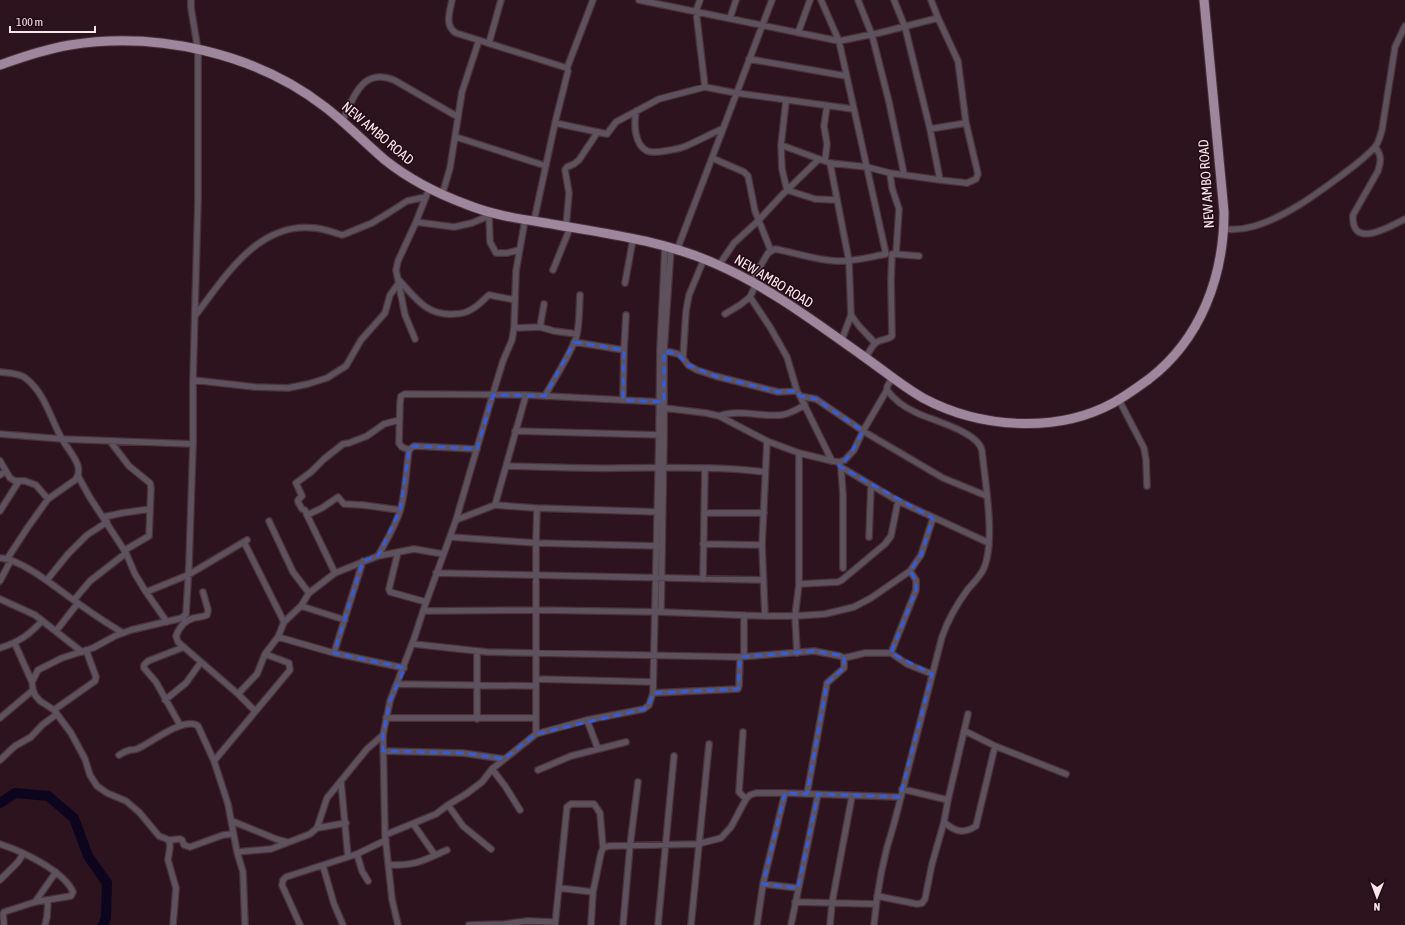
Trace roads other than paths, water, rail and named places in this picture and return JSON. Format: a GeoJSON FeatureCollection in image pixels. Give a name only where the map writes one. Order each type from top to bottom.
{"type":"FeatureCollection","features":[{"type":"Feature","properties":{"kind":"main road","name":"NEW AMBO ROAD"},"geometry":{"type":"LineString","coordinates":[[0,65],[20,58],[67,46],[105,41],[143,41],[164,43],[239,61],[291,84],[326,107],[385,160],[428,193],[442,195],[491,215],[633,239],[671,248],[704,259],[754,283],[807,317],[892,378],[922,397],[954,412],[974,417],[1003,422],[1037,422],[1066,420],[1119,400],[1146,381],[1166,364],[1180,349],[1203,314],[1217,274],[1224,229],[1223,189],[1204,0]]}},
{"type":"Feature","properties":{"kind":"street"},"geometry":{"type":"LineString","coordinates":[[32,682],[38,670],[62,658],[84,651],[131,630],[182,618],[186,614],[193,444],[193,380],[198,200],[198,50],[191,0]]}},
{"type":"Feature","properties":{"kind":"street"},"geometry":{"type":"LineString","coordinates":[[452,0],[449,20],[451,28],[456,33],[567,68]]}},
{"type":"Feature","properties":{"kind":"street"},"geometry":{"type":"LineString","coordinates":[[490,43],[501,0]]}},
{"type":"Feature","properties":{"kind":"street"},"geometry":{"type":"LineString","coordinates":[[398,925],[392,899],[385,838],[383,735],[386,718],[390,701],[404,668],[436,573],[456,520],[503,362],[512,340],[514,328],[516,271],[519,250],[530,221],[546,166],[568,71],[567,68],[593,0]]}},
{"type":"Feature","properties":{"kind":"street"},"geometry":{"type":"LineString","coordinates":[[639,0],[838,41],[872,35],[938,18]]}},
{"type":"Feature","properties":{"kind":"street"},"geometry":{"type":"LineString","coordinates":[[700,0],[696,12],[705,87]]}},
{"type":"Feature","properties":{"kind":"street"},"geometry":{"type":"LineString","coordinates":[[730,18],[736,0]]}},
{"type":"Feature","properties":{"kind":"street"},"geometry":{"type":"LineString","coordinates":[[300,925],[282,885],[283,880],[286,877],[357,854],[385,838],[436,814],[448,804],[466,794],[482,782],[492,769],[536,734],[587,720],[644,709],[649,705],[653,693],[654,655],[658,612],[662,435],[662,350],[671,248],[712,158],[772,0]]}},
{"type":"Feature","properties":{"kind":"street"},"geometry":{"type":"LineString","coordinates":[[798,33],[810,0]]}},
{"type":"Feature","properties":{"kind":"street"},"geometry":{"type":"LineString","coordinates":[[821,0],[838,41],[867,167],[892,254]]}},
{"type":"Feature","properties":{"kind":"street"},"geometry":{"type":"LineString","coordinates":[[858,0],[872,35],[889,102],[904,174]]}},
{"type":"Feature","properties":{"kind":"street"},"geometry":{"type":"LineString","coordinates":[[894,0],[905,27],[930,129],[940,180]]}},
{"type":"Feature","properties":{"kind":"street"},"geometry":{"type":"LineString","coordinates":[[781,144],[827,162],[867,167],[890,173],[940,180],[967,183],[976,179],[978,174],[966,123],[958,61],[938,18],[933,1]]}},
{"type":"Feature","properties":{"kind":"street"},"geometry":{"type":"LineString","coordinates":[[1224,229],[1234,230],[1253,226],[1267,221],[1297,206],[1360,162],[1375,147],[1379,141],[1382,130],[1395,47],[1405,26]]}},
{"type":"Feature","properties":{"kind":"street"},"geometry":{"type":"LineString","coordinates":[[442,195],[450,168],[462,92],[479,40]]}},
{"type":"Feature","properties":{"kind":"street"},"geometry":{"type":"LineString","coordinates":[[749,59],[846,76]]}},
{"type":"Feature","properties":{"kind":"street"},"geometry":{"type":"LineString","coordinates":[[342,122],[358,88],[377,76],[385,76],[394,80],[458,117]]}},
{"type":"Feature","properties":{"kind":"street"},"geometry":{"type":"LineString","coordinates":[[555,123],[607,134],[616,122],[659,99],[705,87],[736,93],[853,109]]}},
{"type":"Feature","properties":{"kind":"street"},"geometry":{"type":"LineString","coordinates":[[786,100],[781,144],[782,170],[787,190]]}},
{"type":"Feature","properties":{"kind":"street"},"geometry":{"type":"LineString","coordinates":[[827,106],[824,126],[827,144],[827,162],[837,200],[849,261],[851,314],[841,342]]}},
{"type":"Feature","properties":{"kind":"street"},"geometry":{"type":"LineString","coordinates":[[636,111],[634,124],[637,137],[647,151],[654,152],[686,146],[722,129]]}},
{"type":"Feature","properties":{"kind":"street"},"geometry":{"type":"LineString","coordinates":[[930,129],[966,123]]}},
{"type":"Feature","properties":{"kind":"street"},"geometry":{"type":"LineString","coordinates":[[553,270],[568,227],[569,193],[565,170],[567,167],[579,160],[597,133]]}},
{"type":"Feature","properties":{"kind":"street"},"geometry":{"type":"LineString","coordinates":[[456,137],[546,166]]}},
{"type":"Feature","properties":{"kind":"street"},"geometry":{"type":"LineString","coordinates":[[1375,147],[1381,156],[1380,164],[1378,171],[1353,215],[1355,228],[1360,233],[1375,233],[1405,219]]}},
{"type":"Feature","properties":{"kind":"street"},"geometry":{"type":"LineString","coordinates":[[712,158],[744,172],[748,176],[758,221],[771,250]]}},
{"type":"Feature","properties":{"kind":"street"},"geometry":{"type":"LineString","coordinates":[[719,265],[734,243],[758,221],[819,159]]}},
{"type":"Feature","properties":{"kind":"street"},"geometry":{"type":"LineString","coordinates":[[865,358],[875,343],[891,338],[893,332],[891,280],[892,254],[899,209],[892,188],[890,173]]}},
{"type":"Feature","properties":{"kind":"street"},"geometry":{"type":"LineString","coordinates":[[787,190],[815,199],[837,200]]}},
{"type":"Feature","properties":{"kind":"street"},"geometry":{"type":"LineString","coordinates":[[195,316],[226,275],[253,246],[277,233],[300,228],[314,228],[345,234],[372,223],[407,201],[428,193]]}},
{"type":"Feature","properties":{"kind":"street"},"geometry":{"type":"LineString","coordinates":[[415,339],[406,315],[396,266],[428,193]]}},
{"type":"Feature","properties":{"kind":"street"},"geometry":{"type":"LineString","coordinates":[[416,222],[454,227],[472,223],[491,215],[490,242],[496,253],[507,253],[519,250]]}},
{"type":"Feature","properties":{"kind":"street"},"geometry":{"type":"LineString","coordinates":[[626,283],[633,239]]}},
{"type":"Feature","properties":{"kind":"street"},"geometry":{"type":"LineString","coordinates":[[725,314],[750,297],[754,283],[768,253],[771,250],[775,249],[813,258],[836,261],[849,261],[892,254],[919,256]]}},
{"type":"Feature","properties":{"kind":"street"},"geometry":{"type":"LineString","coordinates":[[683,358],[686,311],[689,295],[704,259]]}},
{"type":"Feature","properties":{"kind":"street"},"geometry":{"type":"LineString","coordinates":[[193,380],[254,387],[288,388],[327,378],[346,366],[361,340],[385,313],[390,295],[398,281]]}},
{"type":"Feature","properties":{"kind":"street"},"geometry":{"type":"LineString","coordinates":[[398,281],[428,310],[437,314],[465,313],[473,309],[489,295],[515,300]]}},
{"type":"Feature","properties":{"kind":"street"},"geometry":{"type":"LineString","coordinates":[[545,396],[553,380],[568,357],[577,334],[580,295]]}},
{"type":"Feature","properties":{"kind":"street"},"geometry":{"type":"LineString","coordinates":[[750,297],[785,352],[799,394],[837,464],[843,495],[843,568]]}},
{"type":"Feature","properties":{"kind":"street"},"geometry":{"type":"LineString","coordinates":[[540,327],[544,304]]}},
{"type":"Feature","properties":{"kind":"street"},"geometry":{"type":"LineString","coordinates":[[851,314],[859,326],[875,343]]}},
{"type":"Feature","properties":{"kind":"street"},"geometry":{"type":"LineString","coordinates":[[623,400],[626,315]]}},
{"type":"Feature","properties":{"kind":"street"},"geometry":{"type":"LineString","coordinates":[[514,328],[540,327],[554,331],[577,334]]}},
{"type":"Feature","properties":{"kind":"street"},"geometry":{"type":"LineString","coordinates":[[574,342],[624,350]]}},
{"type":"Feature","properties":{"kind":"street"},"geometry":{"type":"LineString","coordinates":[[662,350],[678,354],[688,365],[697,370],[778,392],[799,394],[816,399],[863,431],[943,478],[987,496]]}},
{"type":"Feature","properties":{"kind":"street"},"geometry":{"type":"LineString","coordinates":[[0,372],[23,376],[36,388],[62,439],[78,465],[78,476],[89,496],[125,551],[135,574],[146,592],[167,622]]}},
{"type":"Feature","properties":{"kind":"street"},"geometry":{"type":"LineString","coordinates":[[837,464],[845,460],[850,455],[887,390],[892,378]]}},
{"type":"Feature","properties":{"kind":"street"},"geometry":{"type":"LineString","coordinates":[[874,925],[877,896],[885,853],[894,824],[932,674],[946,626],[963,597],[981,573],[985,565],[989,542],[990,520],[982,452],[979,442],[960,431],[916,413],[902,404],[887,390]]}},
{"type":"Feature","properties":{"kind":"street"},"geometry":{"type":"LineString","coordinates":[[410,450],[402,447],[399,443],[401,396],[405,394],[526,395],[662,402]]}},
{"type":"Feature","properties":{"kind":"street"},"geometry":{"type":"LineString","coordinates":[[495,506],[526,395]]}},
{"type":"Feature","properties":{"kind":"street"},"geometry":{"type":"LineString","coordinates":[[1119,400],[1144,448],[1147,486]]}},
{"type":"Feature","properties":{"kind":"street"},"geometry":{"type":"LineString","coordinates":[[662,402],[664,408],[662,435]]}},
{"type":"Feature","properties":{"kind":"street"},"geometry":{"type":"LineString","coordinates":[[719,416],[735,412],[782,415],[805,406]]}},
{"type":"Feature","properties":{"kind":"street"},"geometry":{"type":"LineString","coordinates":[[664,408],[719,416],[767,441],[799,453],[837,464],[898,501],[989,542]]}},
{"type":"Feature","properties":{"kind":"street"},"geometry":{"type":"LineString","coordinates":[[335,574],[308,515],[298,502],[302,496],[296,482],[311,472],[324,459],[343,444],[367,436],[384,424],[399,420]]}},
{"type":"Feature","properties":{"kind":"street"},"geometry":{"type":"LineString","coordinates":[[515,432],[662,435]]}},
{"type":"Feature","properties":{"kind":"street"},"geometry":{"type":"LineString","coordinates":[[0,434],[62,439],[193,444]]}},
{"type":"Feature","properties":{"kind":"street"},"geometry":{"type":"LineString","coordinates":[[56,631],[90,581],[125,551],[149,536],[150,484],[129,466],[110,441]]}},
{"type":"Feature","properties":{"kind":"street"},"geometry":{"type":"LineString","coordinates":[[765,616],[762,545],[767,441]]}},
{"type":"Feature","properties":{"kind":"street"},"geometry":{"type":"LineString","coordinates":[[378,556],[392,532],[400,510],[407,478],[410,450],[414,446],[477,449]]}},
{"type":"Feature","properties":{"kind":"street"},"geometry":{"type":"LineString","coordinates":[[797,653],[795,616],[799,584],[799,453]]}},
{"type":"Feature","properties":{"kind":"street"},"geometry":{"type":"LineString","coordinates":[[0,461],[10,478],[36,485],[48,499]]}},
{"type":"Feature","properties":{"kind":"street"},"geometry":{"type":"LineString","coordinates":[[506,466],[705,468],[765,472]]}},
{"type":"Feature","properties":{"kind":"street"},"geometry":{"type":"LineString","coordinates":[[703,579],[705,468]]}},
{"type":"Feature","properties":{"kind":"street"},"geometry":{"type":"LineString","coordinates":[[0,475],[6,470]]}},
{"type":"Feature","properties":{"kind":"street"},"geometry":{"type":"LineString","coordinates":[[0,581],[9,559],[28,527],[48,499],[75,480],[78,476]]}},
{"type":"Feature","properties":{"kind":"street"},"geometry":{"type":"LineString","coordinates":[[0,510],[19,481]]}},
{"type":"Feature","properties":{"kind":"street"},"geometry":{"type":"LineString","coordinates":[[869,537],[871,485]]}},
{"type":"Feature","properties":{"kind":"street"},"geometry":{"type":"LineString","coordinates":[[308,515],[338,498],[344,504],[400,510]]}},
{"type":"Feature","properties":{"kind":"street"},"geometry":{"type":"LineString","coordinates":[[799,584],[842,580],[885,544],[891,536],[898,501]]}},
{"type":"Feature","properties":{"kind":"street"},"geometry":{"type":"LineString","coordinates":[[456,520],[495,506],[660,512]]}},
{"type":"Feature","properties":{"kind":"street"},"geometry":{"type":"LineString","coordinates":[[536,734],[537,508]]}},
{"type":"Feature","properties":{"kind":"street"},"geometry":{"type":"LineString","coordinates":[[47,580],[68,554],[87,535],[106,520],[122,513],[150,509]]}},
{"type":"Feature","properties":{"kind":"street"},"geometry":{"type":"LineString","coordinates":[[704,513],[764,513]]}},
{"type":"Feature","properties":{"kind":"street"},"geometry":{"type":"LineString","coordinates":[[423,611],[536,610],[765,616],[825,614],[854,608],[910,571],[921,555],[933,518]]}},
{"type":"Feature","properties":{"kind":"street"},"geometry":{"type":"LineString","coordinates":[[269,521],[293,572],[309,593]]}},
{"type":"Feature","properties":{"kind":"street"},"geometry":{"type":"LineString","coordinates":[[450,537],[536,543],[659,546]]}},
{"type":"Feature","properties":{"kind":"street"},"geometry":{"type":"LineString","coordinates":[[146,592],[188,575],[246,541],[284,622]]}},
{"type":"Feature","properties":{"kind":"street"},"geometry":{"type":"LineString","coordinates":[[703,544],[762,545]]}},
{"type":"Feature","properties":{"kind":"street"},"geometry":{"type":"LineString","coordinates":[[238,694],[257,674],[265,654],[278,637],[284,622],[301,606],[309,593],[335,574],[378,556],[414,549],[443,554]]}},
{"type":"Feature","properties":{"kind":"street"},"geometry":{"type":"LineString","coordinates":[[398,552],[389,589],[390,592],[426,602]]}},
{"type":"Feature","properties":{"kind":"street"},"geometry":{"type":"LineString","coordinates":[[0,558],[9,559],[47,580],[76,602],[123,633]]}},
{"type":"Feature","properties":{"kind":"street"},"geometry":{"type":"LineString","coordinates":[[334,653],[363,561]]}},
{"type":"Feature","properties":{"kind":"street"},"geometry":{"type":"LineString","coordinates":[[891,653],[916,590],[916,580],[910,571]]}},
{"type":"Feature","properties":{"kind":"street"},"geometry":{"type":"LineString","coordinates":[[436,573],[764,580]]}},
{"type":"Feature","properties":{"kind":"street"},"geometry":{"type":"LineString","coordinates":[[203,592],[208,610],[207,615],[190,620],[179,628],[176,636],[178,642],[238,694],[255,711]]}},
{"type":"Feature","properties":{"kind":"street"},"geometry":{"type":"LineString","coordinates":[[0,599],[35,615],[84,651],[96,678],[56,712],[31,737],[15,746],[0,760]]}},
{"type":"Feature","properties":{"kind":"street"},"geometry":{"type":"LineString","coordinates":[[301,606],[345,620]]}},
{"type":"Feature","properties":{"kind":"street"},"geometry":{"type":"LineString","coordinates":[[653,693],[738,689],[742,657],[744,615]]}},
{"type":"Feature","properties":{"kind":"street"},"geometry":{"type":"LineString","coordinates":[[0,648],[14,644],[30,633],[42,621]]}},
{"type":"Feature","properties":{"kind":"street"},"geometry":{"type":"LineString","coordinates":[[278,637],[334,653],[404,668]]}},
{"type":"Feature","properties":{"kind":"street"},"geometry":{"type":"LineString","coordinates":[[14,644],[32,682],[35,695],[40,701],[56,712],[71,733],[85,759],[90,775],[97,786],[107,793],[126,801],[139,812],[159,836],[168,840],[180,839],[184,845],[190,847],[223,835],[234,834]]}},
{"type":"Feature","properties":{"kind":"street"},"geometry":{"type":"LineString","coordinates":[[412,644],[476,651],[742,657],[814,651],[844,658],[865,654],[891,653],[907,664],[932,674]]}},
{"type":"Feature","properties":{"kind":"street"},"geometry":{"type":"LineString","coordinates":[[180,726],[156,682],[144,668],[144,665],[148,660],[184,647]]}},
{"type":"Feature","properties":{"kind":"street"},"geometry":{"type":"LineString","coordinates":[[476,651],[477,719]]}},
{"type":"Feature","properties":{"kind":"street"},"geometry":{"type":"LineString","coordinates":[[214,761],[290,670],[289,663],[265,654]]}},
{"type":"Feature","properties":{"kind":"street"},"geometry":{"type":"LineString","coordinates":[[807,794],[827,683],[844,668],[844,658]]}},
{"type":"Feature","properties":{"kind":"street"},"geometry":{"type":"LineString","coordinates":[[165,700],[186,683],[201,662]]}},
{"type":"Feature","properties":{"kind":"street"},"geometry":{"type":"LineString","coordinates":[[536,679],[653,682]]}},
{"type":"Feature","properties":{"kind":"street"},"geometry":{"type":"LineString","coordinates":[[397,684],[536,686]]}},
{"type":"Feature","properties":{"kind":"street"},"geometry":{"type":"LineString","coordinates":[[0,718],[33,690]]}},
{"type":"Feature","properties":{"kind":"street"},"geometry":{"type":"LineString","coordinates":[[877,896],[917,904],[922,903],[925,899],[968,714]]}},
{"type":"Feature","properties":{"kind":"street"},"geometry":{"type":"LineString","coordinates":[[386,718],[536,718]]}},
{"type":"Feature","properties":{"kind":"street"},"geometry":{"type":"LineString","coordinates":[[587,720],[598,749]]}},
{"type":"Feature","properties":{"kind":"street"},"geometry":{"type":"LineString","coordinates":[[119,755],[129,750],[138,749],[188,723],[194,723],[198,726],[214,761],[232,821],[243,872],[247,925]]}},
{"type":"Feature","properties":{"kind":"street"},"geometry":{"type":"LineString","coordinates":[[965,731],[995,746],[1066,774]]}},
{"type":"Feature","properties":{"kind":"street"},"geometry":{"type":"LineString","coordinates":[[743,732],[739,792],[746,799]]}},
{"type":"Feature","properties":{"kind":"street"},"geometry":{"type":"LineString","coordinates":[[317,828],[327,798],[367,749],[383,735]]}},
{"type":"Feature","properties":{"kind":"street"},"geometry":{"type":"LineString","coordinates":[[538,770],[571,756],[626,742]]}},
{"type":"Feature","properties":{"kind":"street"},"geometry":{"type":"LineString","coordinates":[[691,925],[709,744]]}},
{"type":"Feature","properties":{"kind":"street"},"geometry":{"type":"LineString","coordinates":[[944,822],[950,827],[959,831],[968,831],[976,826],[995,746]]}},
{"type":"Feature","properties":{"kind":"street"},"geometry":{"type":"LineString","coordinates":[[383,752],[463,753],[504,759]]}},
{"type":"Feature","properties":{"kind":"street"},"geometry":{"type":"LineString","coordinates":[[658,925],[674,756]]}},
{"type":"Feature","properties":{"kind":"street"},"geometry":{"type":"LineString","coordinates":[[492,769],[520,810]]}},
{"type":"Feature","properties":{"kind":"street"},"geometry":{"type":"LineString","coordinates":[[341,782],[348,857]]}},
{"type":"Feature","properties":{"kind":"street"},"geometry":{"type":"LineString","coordinates":[[623,925],[630,846],[638,782]]}},
{"type":"Feature","properties":{"kind":"street"},"geometry":{"type":"LineString","coordinates":[[902,789],[948,800]]}},
{"type":"Feature","properties":{"kind":"street"},"geometry":{"type":"LineString","coordinates":[[603,848],[609,846],[698,844],[721,838],[731,827],[746,799],[750,795],[756,793],[900,797]]}},
{"type":"Feature","properties":{"kind":"street"},"geometry":{"type":"LineString","coordinates":[[757,925],[763,884],[784,793]]}},
{"type":"Feature","properties":{"kind":"street"},"geometry":{"type":"LineString","coordinates":[[791,925],[818,794]]}},
{"type":"Feature","properties":{"kind":"street"},"geometry":{"type":"LineString","coordinates":[[830,925],[832,904],[852,796]]}},
{"type":"Feature","properties":{"kind":"street"},"geometry":{"type":"LineString","coordinates":[[448,804],[463,826],[491,849]]}},
{"type":"Feature","properties":{"kind":"street"},"geometry":{"type":"LineString","coordinates":[[469,925],[504,925],[527,921],[555,923],[567,807],[571,804],[594,804],[600,813],[603,848],[593,892],[591,925]]}},
{"type":"Feature","properties":{"kind":"street"},"geometry":{"type":"LineString","coordinates":[[232,821],[276,839],[288,842]]}},
{"type":"Feature","properties":{"kind":"street"},"geometry":{"type":"LineString","coordinates":[[238,852],[270,849],[310,834],[317,828],[346,823]]}},
{"type":"Feature","properties":{"kind":"street"},"geometry":{"type":"LineString","coordinates":[[414,824],[435,855]]}},
{"type":"Feature","properties":{"kind":"street"},"geometry":{"type":"LineString","coordinates":[[168,840],[170,847],[168,860],[176,888],[173,925]]}},
{"type":"Feature","properties":{"kind":"street"},"geometry":{"type":"LineString","coordinates":[[0,844],[13,848],[56,872],[67,881],[73,893],[71,896],[35,902],[4,912],[4,925]]}},
{"type":"Feature","properties":{"kind":"street"},"geometry":{"type":"LineString","coordinates":[[389,865],[412,864],[426,860],[447,850]]}},
{"type":"Feature","properties":{"kind":"street"},"geometry":{"type":"LineString","coordinates":[[0,880],[18,862],[23,854]]}},
{"type":"Feature","properties":{"kind":"street"},"geometry":{"type":"LineString","coordinates":[[357,854],[362,871],[368,881]]}},
{"type":"Feature","properties":{"kind":"street"},"geometry":{"type":"LineString","coordinates":[[323,866],[334,904],[343,925]]}},
{"type":"Feature","properties":{"kind":"street"},"geometry":{"type":"LineString","coordinates":[[35,902],[56,872]]}},
{"type":"Feature","properties":{"kind":"street"},"geometry":{"type":"LineString","coordinates":[[763,884],[798,888]]}},
{"type":"Feature","properties":{"kind":"street"},"geometry":{"type":"LineString","coordinates":[[559,888],[593,892]]}},
{"type":"Feature","properties":{"kind":"street"},"geometry":{"type":"LineString","coordinates":[[45,925],[48,900]]}},
{"type":"Feature","properties":{"kind":"street"},"geometry":{"type":"LineString","coordinates":[[795,902],[876,904]]}},
{"type":"Feature","properties":{"kind":"waterway"},"geometry":{"type":"LineString","coordinates":[[0,803],[15,793],[48,796],[74,818],[88,856],[107,883],[106,918],[103,925]]}}]}
